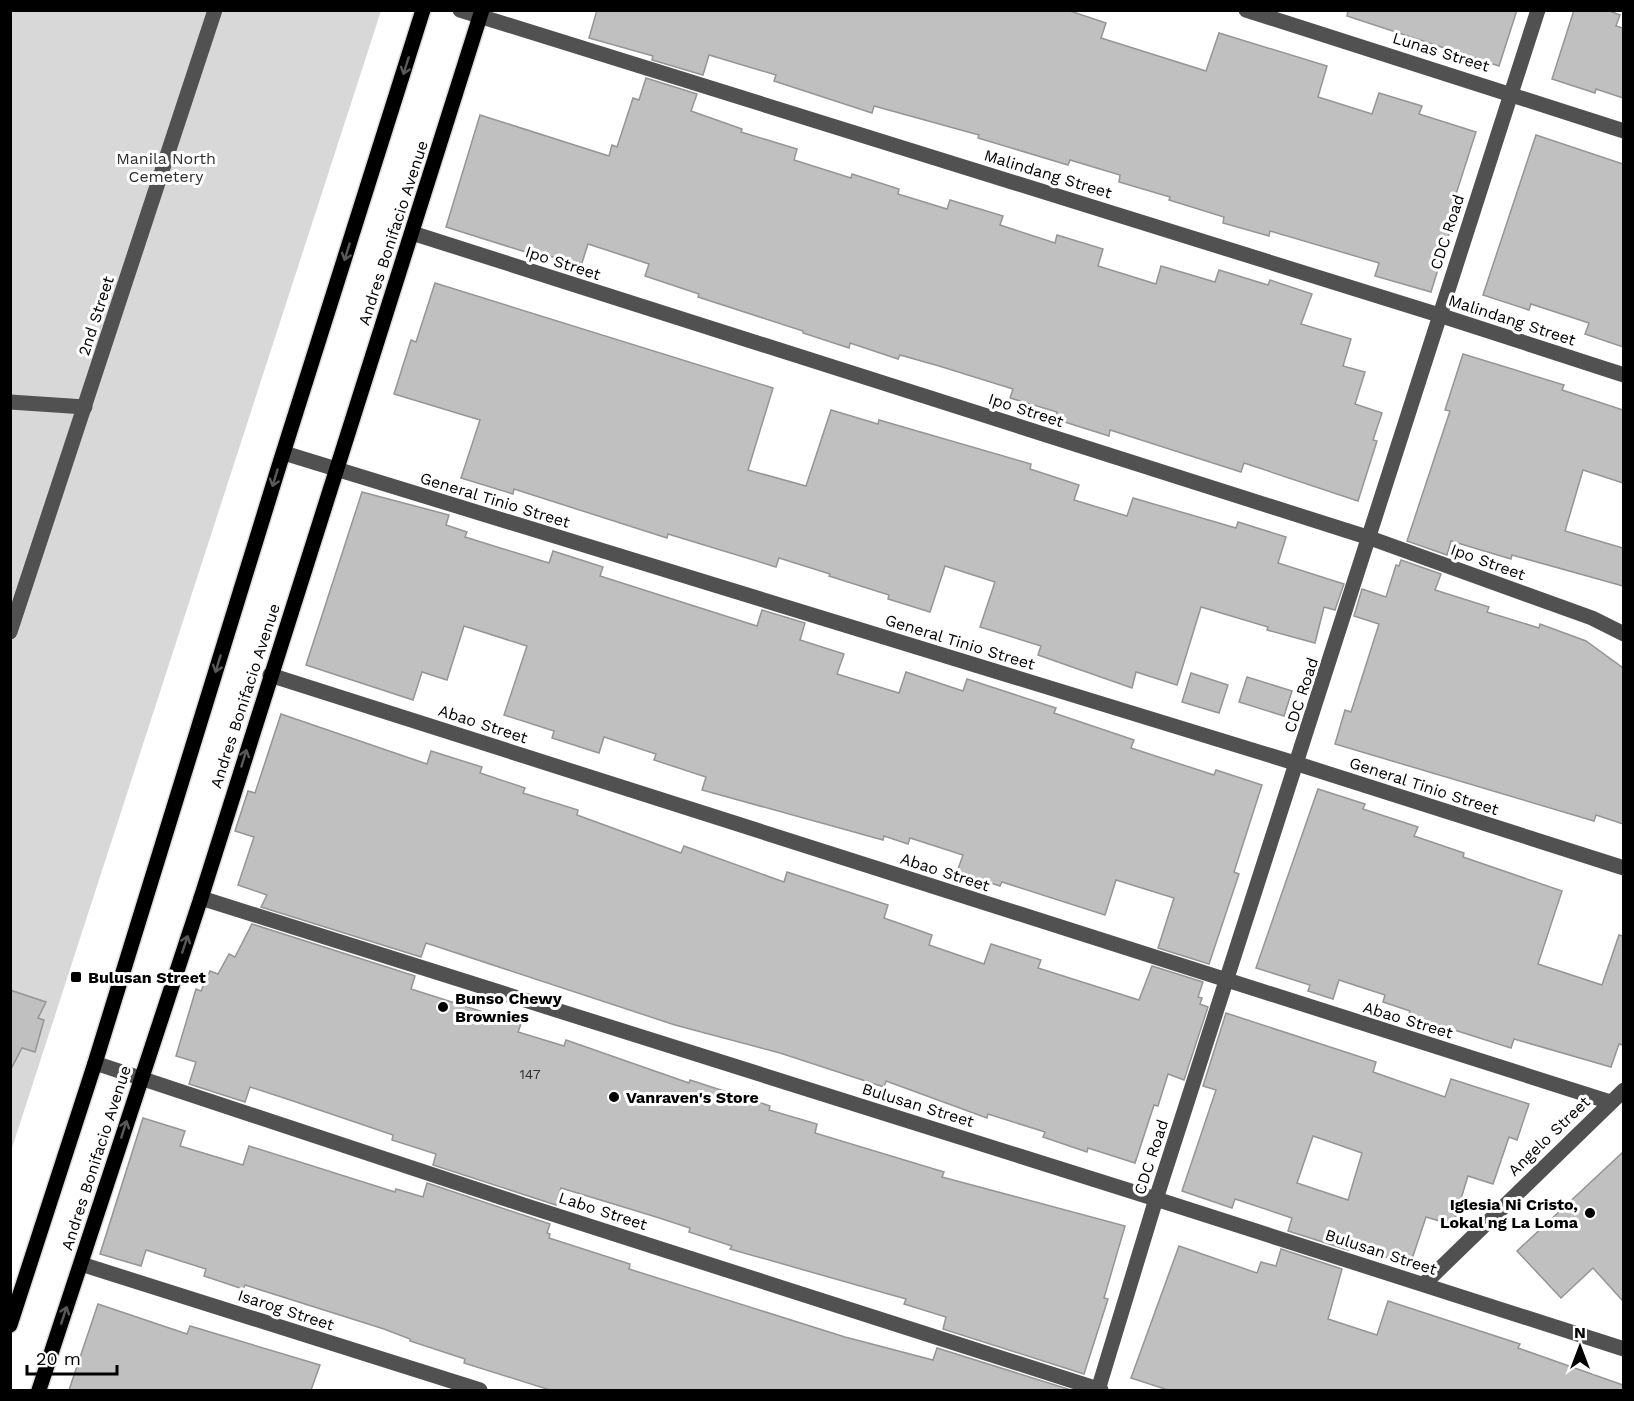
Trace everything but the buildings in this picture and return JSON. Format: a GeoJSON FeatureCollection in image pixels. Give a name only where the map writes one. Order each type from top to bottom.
{"type":"FeatureCollection","features":[{"type":"Feature","properties":{"kind":"main road","name":"Andres Bonifacio Avenue"},"geometry":{"type":"LineString","coordinates":[[10,1325],[95,1063],[423,10]]}},
{"type":"Feature","properties":{"kind":"main road","name":"Andres Bonifacio Avenue"},"geometry":{"type":"LineString","coordinates":[[39,1390],[201,898],[481,14]]}},
{"type":"Feature","properties":{"kind":"street","name":"2nd Street"},"geometry":{"type":"LineString","coordinates":[[10,632],[215,10]]}},
{"type":"Feature","properties":{"kind":"street","name":"Malindang Street"},"geometry":{"type":"LineString","coordinates":[[460,10],[481,14],[1623,375]]}},
{"type":"Feature","properties":{"kind":"street","name":"Lunas Street"},"geometry":{"type":"LineString","coordinates":[[1246,10],[1512,93],[1623,131]]}},
{"type":"Feature","properties":{"kind":"street","name":"CDC Road"},"geometry":{"type":"LineString","coordinates":[[1099,1390],[1156,1199],[1298,764],[1439,315],[1538,10]]}},
{"type":"Feature","properties":{"kind":"street","name":"Ipo Street"},"geometry":{"type":"LineString","coordinates":[[412,234],[1370,538],[1592,618],[1623,634]]}},
{"type":"Feature","properties":{"kind":"street"},"geometry":{"type":"LineString","coordinates":[[10,402],[85,407]]}},
{"type":"Feature","properties":{"kind":"street","name":"General Tinio Street"},"geometry":{"type":"LineString","coordinates":[[284,453],[1298,764],[1623,868]]}},
{"type":"Feature","properties":{"kind":"street","name":"Abao Street"},"geometry":{"type":"LineString","coordinates":[[270,675],[1610,1102]]}},
{"type":"Feature","properties":{"kind":"street","name":"Bulusan Street"},"geometry":{"type":"LineString","coordinates":[[201,898],[1623,1349]]}},
{"type":"Feature","properties":{"kind":"street","name":"Labo Street"},"geometry":{"type":"LineString","coordinates":[[95,1063],[524,1205],[1099,1390]]}},
{"type":"Feature","properties":{"kind":"street","name":"Angelo Street"},"geometry":{"type":"LineString","coordinates":[[1424,1284],[1623,1090]]}},
{"type":"Feature","properties":{"kind":"street","name":"Isarog Street"},"geometry":{"type":"LineString","coordinates":[[81,1264],[480,1390]]}},
{"type":"Feature","properties":{"kind":"green space","name":"Manila North Cemetery"},"geometry":{"type":"Polygon","coordinates":[[[11,11],[381,11],[11,1151],[11,11]]]}},
{"type":"Feature","properties":{"kind":"place","name":"Bulusan Street"},"geometry":{"type":"Point","coordinates":[76,977]}},
{"type":"Feature","properties":{"kind":"place","name":"Bunso Chewy Brownies"},"geometry":{"type":"Point","coordinates":[443,1007]}},
{"type":"Feature","properties":{"kind":"place","name":"Vanraven's Store"},"geometry":{"type":"Point","coordinates":[614,1097]}},
{"type":"Feature","properties":{"kind":"place","name":"Iglesia Ni Cristo, Lokal ng La Loma"},"geometry":{"type":"Point","coordinates":[1590,1213]}}]}
